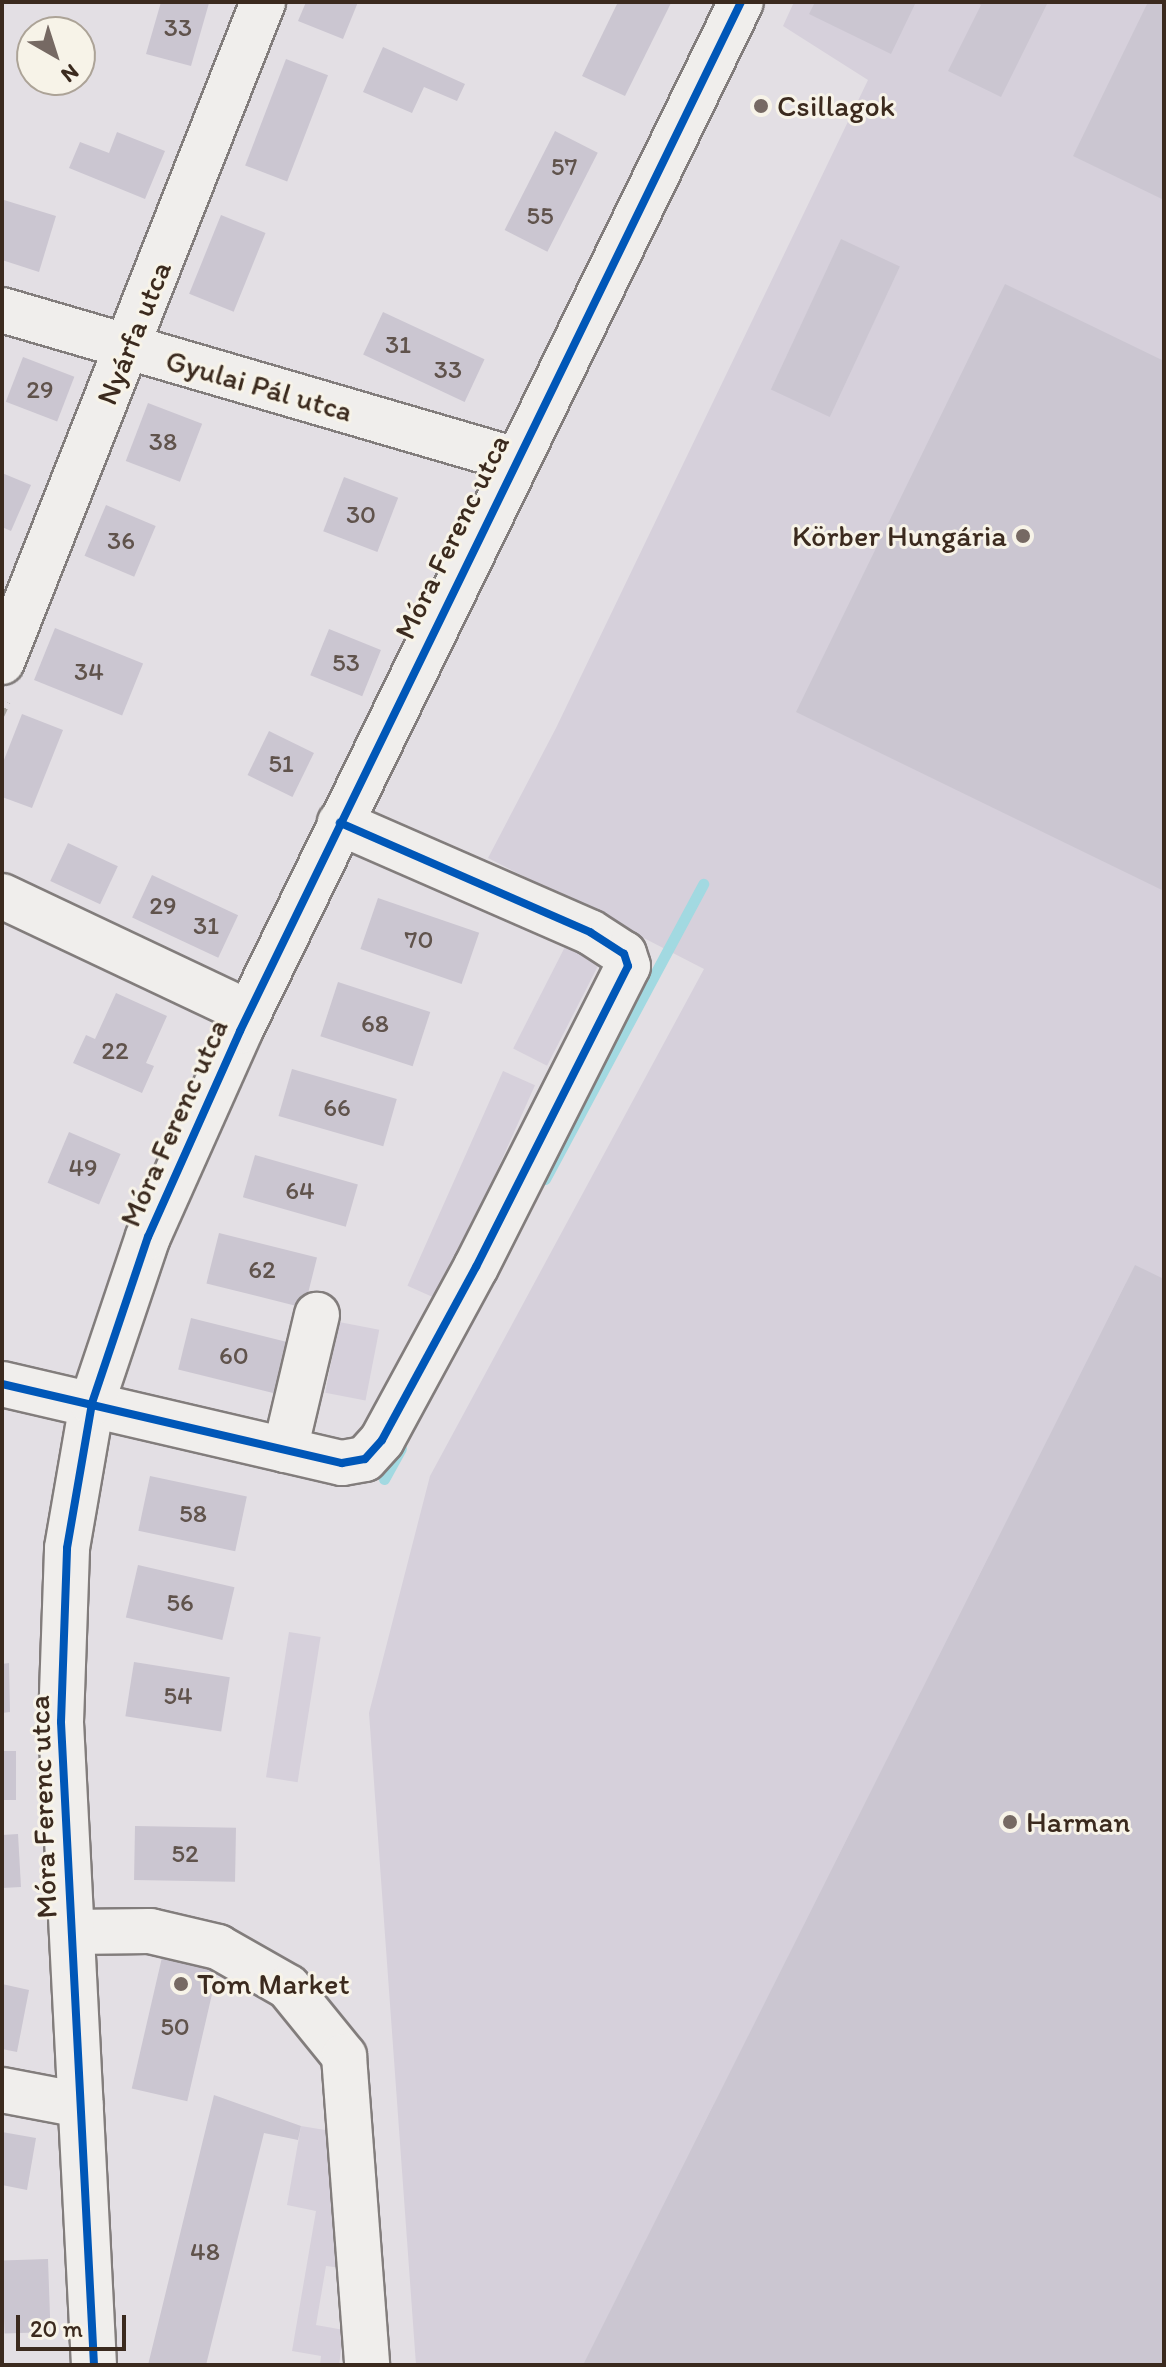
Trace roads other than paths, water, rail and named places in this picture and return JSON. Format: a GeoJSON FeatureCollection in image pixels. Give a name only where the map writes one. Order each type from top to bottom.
{"type":"FeatureCollection","features":[{"type":"Feature","properties":{"kind":"street","name":"Nyárfa utca"},"geometry":{"type":"LineString","coordinates":[[2,662],[263,2]]}},
{"type":"Feature","properties":{"kind":"street","name":"Móra Ferenc utca"},"geometry":{"type":"LineString","coordinates":[[94,2365],[61,1722],[67,1548],[92,1403],[148,1237],[249,1013],[741,2]]}},
{"type":"Feature","properties":{"kind":"street","name":"Gyulai Pál utca"},"geometry":{"type":"LineString","coordinates":[[2,310],[516,460]]}},
{"type":"Feature","properties":{"kind":"street"},"geometry":{"type":"LineString","coordinates":[[2,1384],[342,1463],[365,1459],[382,1440],[476,1267],[628,966],[624,954],[590,932],[340,823]]}},
{"type":"Feature","properties":{"kind":"street"},"geometry":{"type":"LineString","coordinates":[[2,896],[249,1013]]}},
{"type":"Feature","properties":{"kind":"street"},"geometry":{"type":"LineString","coordinates":[[285,1450],[317,1315]]}},
{"type":"Feature","properties":{"kind":"street"},"geometry":{"type":"LineString","coordinates":[[72,1932],[150,1931],[218,1947],[288,1987],[344,2056],[367,2365]]}},
{"type":"Feature","properties":{"kind":"street"},"geometry":{"type":"LineString","coordinates":[[2,2090],[81,2105]]}},
{"type":"Feature","properties":{"kind":"waterway"},"geometry":{"type":"LineString","coordinates":[[545,1179],[703,884]]}},
{"type":"Feature","properties":{"kind":"waterway"},"geometry":{"type":"LineString","coordinates":[[384,1479],[401,1448]]}},
{"type":"Feature","properties":{"kind":"place","name":"Csillagok"},"geometry":{"type":"Point","coordinates":[761,106]}},
{"type":"Feature","properties":{"kind":"place","name":"Körber Hungária"},"geometry":{"type":"Point","coordinates":[1023,536]}},
{"type":"Feature","properties":{"kind":"place","name":"Harman"},"geometry":{"type":"Point","coordinates":[1010,1822]}},
{"type":"Feature","properties":{"kind":"place","name":"Tom Market"},"geometry":{"type":"Point","coordinates":[181,1984]}}]}
